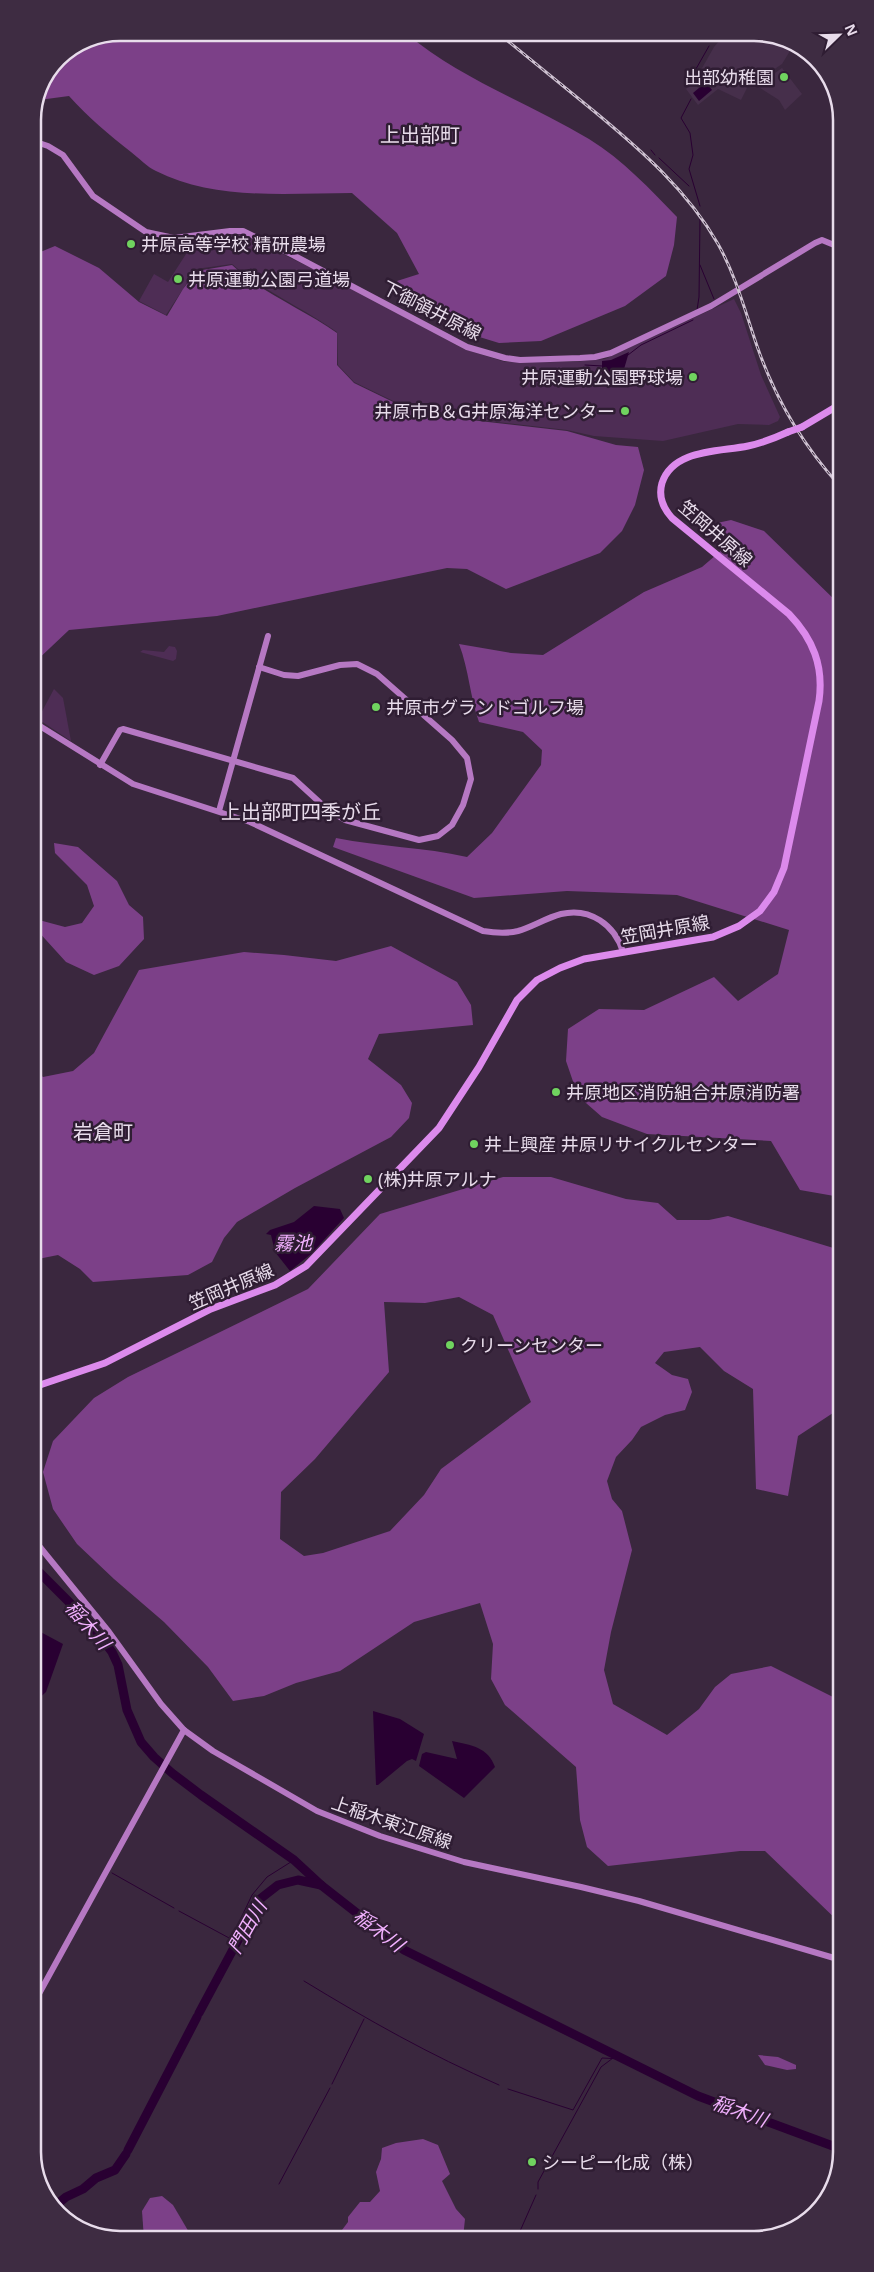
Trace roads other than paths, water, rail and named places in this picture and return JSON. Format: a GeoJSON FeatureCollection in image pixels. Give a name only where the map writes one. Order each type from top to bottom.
{"type":"FeatureCollection","features":[{"type":"Feature","properties":{"kind":"main road","name":"笠岡井原線"},"geometry":{"type":"LineString","coordinates":[[41,1385],[105,1364],[211,1309],[275,1285],[300,1271],[336,1237],[374,1194],[439,1128],[478,1067],[517,1000],[526,989],[549,972],[573,962],[704,939],[739,926],[760,911],[777,886],[784,868],[821,690],[819,663],[807,634],[789,614],[672,518],[662,504],[660,495],[668,470],[676,463],[688,457],[753,445],[802,427],[833,409]]}},
{"type":"Feature","properties":{"kind":"street","name":"下御領井原線"},"geometry":{"type":"LineString","coordinates":[[41,144],[63,155],[93,196],[146,232],[174,238],[230,230],[243,231],[294,255],[467,347],[505,358],[541,359],[602,356],[711,306],[815,243],[822,240],[833,245]]}},
{"type":"Feature","properties":{"kind":"street"},"geometry":{"type":"LineString","coordinates":[[219,811],[268,636]]}},
{"type":"Feature","properties":{"kind":"street"},"geometry":{"type":"LineString","coordinates":[[100,765],[120,730],[123,729],[298,780],[328,810],[345,820],[419,840],[438,836],[452,826],[463,805],[471,779],[468,762],[460,748],[370,669],[357,664],[340,665],[292,676],[258,667]]}},
{"type":"Feature","properties":{"kind":"street"},"geometry":{"type":"LineString","coordinates":[[41,727],[118,777],[148,790],[250,822],[483,931],[507,933],[562,914],[580,913],[598,919],[612,929],[617,935],[623,952]]}},
{"type":"Feature","properties":{"kind":"street","name":"上稲木東江原線"},"geometry":{"type":"LineString","coordinates":[[41,1547],[109,1632],[161,1704],[184,1730],[213,1751],[316,1811],[372,1833],[464,1862],[639,1901],[833,1958]]}},
{"type":"Feature","properties":{"kind":"street"},"geometry":{"type":"LineString","coordinates":[[41,1990],[184,1730]]}},
{"type":"Feature","properties":{"kind":"water"},"geometry":{"type":"Polygon","coordinates":[[[706,82],[712,90],[699,101],[693,93],[706,82]]]}},
{"type":"Feature","properties":{"kind":"water"},"geometry":{"type":"Polygon","coordinates":[[[629,352],[622,376],[602,376],[602,361],[611,360],[629,352]]]}},
{"type":"Feature","properties":{"kind":"water","name":"霧池"},"geometry":{"type":"Polygon","coordinates":[[[314,1206],[340,1209],[344,1218],[311,1254],[290,1271],[275,1252],[271,1235],[266,1234],[270,1230],[294,1222],[314,1206]]]}},
{"type":"Feature","properties":{"kind":"water"},"geometry":{"type":"Polygon","coordinates":[[[41,1632],[63,1644],[46,1692],[41,1697],[41,1632]]]}},
{"type":"Feature","properties":{"kind":"water"},"geometry":{"type":"Polygon","coordinates":[[[373,1711],[400,1719],[424,1734],[416,1761],[412,1759],[407,1761],[378,1785],[376,1785],[373,1711]]]}},
{"type":"Feature","properties":{"kind":"water"},"geometry":{"type":"Polygon","coordinates":[[[452,1741],[483,1751],[492,1760],[495,1767],[464,1798],[419,1766],[422,1754],[426,1752],[457,1759],[452,1741]]]}},
{"type":"Feature","properties":{"kind":"waterway"},"geometry":{"type":"LineString","coordinates":[[692,76],[709,46]]}},
{"type":"Feature","properties":{"kind":"waterway"},"geometry":{"type":"LineString","coordinates":[[691,99],[681,118],[690,133],[693,155],[689,169],[700,206]]}},
{"type":"Feature","properties":{"kind":"waterway"},"geometry":{"type":"LineString","coordinates":[[651,150],[655,155]]}},
{"type":"Feature","properties":{"kind":"waterway"},"geometry":{"type":"LineString","coordinates":[[659,158],[689,186]]}},
{"type":"Feature","properties":{"kind":"waterway"},"geometry":{"type":"LineString","coordinates":[[697,310],[699,297],[700,219]]}},
{"type":"Feature","properties":{"kind":"waterway"},"geometry":{"type":"LineString","coordinates":[[700,265],[714,299]]}},
{"type":"Feature","properties":{"kind":"waterway"},"geometry":{"type":"LineString","coordinates":[[628,355],[641,345],[693,320]]}},
{"type":"Feature","properties":{"kind":"waterway"},"geometry":{"type":"LineString","coordinates":[[585,365],[602,366]]}},
{"type":"Feature","properties":{"kind":"waterway","name":"稲木川"},"geometry":{"type":"LineString","coordinates":[[41,1574],[90,1623],[112,1652],[118,1665],[127,1710],[141,1742],[154,1757],[201,1795],[294,1860],[321,1885],[404,1950],[698,2096],[833,2146]]}},
{"type":"Feature","properties":{"kind":"waterway"},"geometry":{"type":"LineString","coordinates":[[179,1911],[231,1939],[252,1895],[267,1877],[294,1860]]}},
{"type":"Feature","properties":{"kind":"waterway"},"geometry":{"type":"LineString","coordinates":[[112,1873],[174,1908]]}},
{"type":"Feature","properties":{"kind":"waterway","name":"門田川"},"geometry":{"type":"LineString","coordinates":[[199,2013],[260,1899],[278,1885],[298,1880],[321,1885]]}},
{"type":"Feature","properties":{"kind":"waterway"},"geometry":{"type":"LineString","coordinates":[[304,1981],[448,2062],[499,2085]]}},
{"type":"Feature","properties":{"kind":"waterway","name":"門田川"},"geometry":{"type":"LineString","coordinates":[[128,2150],[197,2017]]}},
{"type":"Feature","properties":{"kind":"waterway"},"geometry":{"type":"LineString","coordinates":[[332,2084],[364,2019]]}},
{"type":"Feature","properties":{"kind":"waterway"},"geometry":{"type":"LineString","coordinates":[[508,2089],[573,2110],[602,2058],[623,2059]]}},
{"type":"Feature","properties":{"kind":"waterway"},"geometry":{"type":"LineString","coordinates":[[538,2189],[538,2182],[601,2067],[613,2058]]}},
{"type":"Feature","properties":{"kind":"waterway"},"geometry":{"type":"LineString","coordinates":[[279,2184],[330,2088]]}},
{"type":"Feature","properties":{"kind":"waterway","name":"門田川"},"geometry":{"type":"LineString","coordinates":[[60,2202],[83,2189],[96,2178],[115,2170],[126,2154]]}},
{"type":"Feature","properties":{"kind":"waterway"},"geometry":{"type":"LineString","coordinates":[[520,2231],[536,2195]]}},
{"type":"Feature","properties":{"kind":"railway"},"geometry":{"type":"LineString","coordinates":[[508,41],[630,141],[678,189],[706,224],[730,269],[764,365],[781,402],[813,453],[833,478]]}},
{"type":"Feature","properties":{"kind":"place","name":"出部幼稚園"},"geometry":{"type":"Point","coordinates":[784,77]}},
{"type":"Feature","properties":{"kind":"place","name":"井原高等学校 精研農場"},"geometry":{"type":"Point","coordinates":[131,244]}},
{"type":"Feature","properties":{"kind":"place","name":"井原運動公園弓道場"},"geometry":{"type":"Point","coordinates":[178,279]}},
{"type":"Feature","properties":{"kind":"place","name":"井原運動公園野球場"},"geometry":{"type":"Point","coordinates":[693,377]}},
{"type":"Feature","properties":{"kind":"place","name":"井原市B＆G井原海洋センター"},"geometry":{"type":"Point","coordinates":[625,411]}},
{"type":"Feature","properties":{"kind":"place","name":"井原市グランドゴルフ場"},"geometry":{"type":"Point","coordinates":[376,707]}},
{"type":"Feature","properties":{"kind":"place","name":"井原地区消防組合井原消防署"},"geometry":{"type":"Point","coordinates":[556,1092]}},
{"type":"Feature","properties":{"kind":"place","name":"井上興産 井原リサイクルセンター"},"geometry":{"type":"Point","coordinates":[474,1144]}},
{"type":"Feature","properties":{"kind":"place","name":"(株)井原アルナ"},"geometry":{"type":"Point","coordinates":[368,1179]}},
{"type":"Feature","properties":{"kind":"place","name":"クリーンセンター"},"geometry":{"type":"Point","coordinates":[450,1345]}},
{"type":"Feature","properties":{"kind":"place","name":"シーピー化成（株）"},"geometry":{"type":"Point","coordinates":[532,2162]}},
{"type":"Feature","properties":{"kind":"district","name":"上出部町"},"geometry":{"type":"Point","coordinates":[420,134]}},
{"type":"Feature","properties":{"kind":"district","name":"上出部町四季が丘"},"geometry":{"type":"Point","coordinates":[301,811]}},
{"type":"Feature","properties":{"kind":"district","name":"岩倉町"},"geometry":{"type":"Point","coordinates":[103,1131]}}]}
